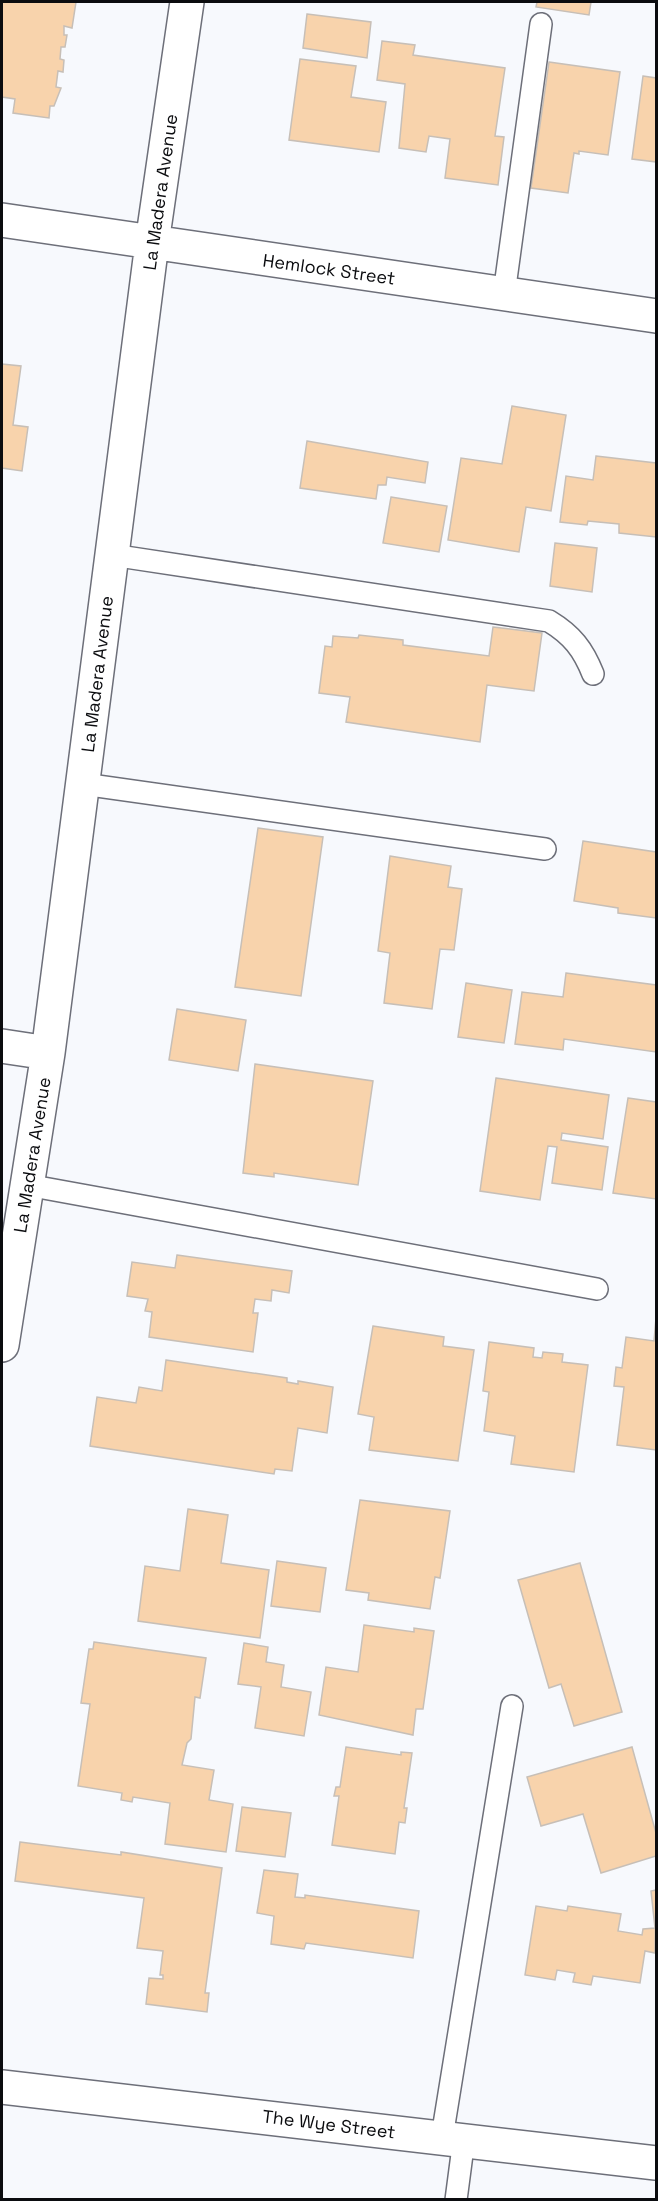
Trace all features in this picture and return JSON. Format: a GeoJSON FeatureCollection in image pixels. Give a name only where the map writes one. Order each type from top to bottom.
{"type":"FeatureCollection","features":[{"type":"Feature","properties":{"kind":"street","name":"La Madera Avenue"},"geometry":{"type":"LineString","coordinates":[[2,1345],[48,1053],[152,243],[187,2]]}},
{"type":"Feature","properties":{"kind":"street","name":"Hemlock Street"},"geometry":{"type":"LineString","coordinates":[[2,220],[657,316]]}},
{"type":"Feature","properties":{"kind":"street"},"geometry":{"type":"LineString","coordinates":[[2,1046],[48,1053]]}},
{"type":"Feature","properties":{"kind":"street","name":"The Wye Street"},"geometry":{"type":"LineString","coordinates":[[2,2087],[657,2163]]}},
{"type":"Feature","properties":{"kind":"lane"},"geometry":{"type":"LineString","coordinates":[[504,294],[541,24]]}},
{"type":"Feature","properties":{"kind":"lane"},"geometry":{"type":"LineString","coordinates":[[112,555],[549,621],[569,632],[584,651],[593,674]]}},
{"type":"Feature","properties":{"kind":"lane"},"geometry":{"type":"LineString","coordinates":[[82,784],[545,849]]}},
{"type":"Feature","properties":{"kind":"lane"},"geometry":{"type":"LineString","coordinates":[[27,1185],[597,1289]]}},
{"type":"Feature","properties":{"kind":"lane"},"geometry":{"type":"LineString","coordinates":[[456,2199],[453,2138],[512,1706]]}},
{"type":"Feature","properties":{"kind":"building"},"geometry":{"type":"Polygon","coordinates":[[[2,2],[76,2],[72,28],[64,26],[64,35],[67,35],[65,47],[61,47],[60,59],[64,60],[63,72],[58,71],[56,87],[61,88],[54,106],[50,106],[49,118],[13,113],[15,99],[2,97],[2,2]]]}},
{"type":"Feature","properties":{"kind":"building"},"geometry":{"type":"Polygon","coordinates":[[[537,2],[591,2],[589,15],[536,7],[537,2]]]}},
{"type":"Feature","properties":{"kind":"building"},"geometry":{"type":"Polygon","coordinates":[[[307,14],[371,22],[367,58],[303,48],[307,14]]]}},
{"type":"Feature","properties":{"kind":"building"},"geometry":{"type":"Polygon","coordinates":[[[382,41],[415,45],[413,55],[505,68],[495,136],[504,137],[498,185],[445,178],[450,139],[429,136],[426,152],[399,148],[405,84],[377,80],[382,41]]]}},
{"type":"Feature","properties":{"kind":"building"},"geometry":{"type":"Polygon","coordinates":[[[300,59],[356,66],[351,97],[386,102],[379,152],[289,140],[300,59]]]}},
{"type":"Feature","properties":{"kind":"building"},"geometry":{"type":"Polygon","coordinates":[[[549,62],[620,72],[608,155],[579,151],[579,154],[574,153],[568,193],[531,188],[549,62]]]}},
{"type":"Feature","properties":{"kind":"building"},"geometry":{"type":"Polygon","coordinates":[[[643,76],[656,78],[656,162],[632,159],[643,76]]]}},
{"type":"Feature","properties":{"kind":"building"},"geometry":{"type":"Polygon","coordinates":[[[2,364],[21,366],[13,425],[28,427],[22,471],[2,468],[2,364]]]}},
{"type":"Feature","properties":{"kind":"building"},"geometry":{"type":"Polygon","coordinates":[[[512,406],[566,415],[551,511],[526,507],[519,552],[448,540],[461,458],[502,464],[512,406]]]}},
{"type":"Feature","properties":{"kind":"building"},"geometry":{"type":"Polygon","coordinates":[[[307,441],[428,462],[425,483],[387,477],[386,485],[378,485],[376,499],[300,488],[307,441]]]}},
{"type":"Feature","properties":{"kind":"building"},"geometry":{"type":"Polygon","coordinates":[[[596,456],[656,463],[656,537],[619,533],[619,524],[588,521],[587,525],[560,522],[566,476],[593,480],[596,456]]]}},
{"type":"Feature","properties":{"kind":"building"},"geometry":{"type":"Polygon","coordinates":[[[391,497],[447,506],[439,552],[383,543],[391,497]]]}},
{"type":"Feature","properties":{"kind":"building"},"geometry":{"type":"Polygon","coordinates":[[[555,543],[597,548],[592,592],[550,586],[555,543]]]}},
{"type":"Feature","properties":{"kind":"building"},"geometry":{"type":"Polygon","coordinates":[[[493,627],[542,633],[534,691],[487,685],[480,742],[346,722],[350,697],[319,693],[325,646],[332,647],[333,636],[358,638],[359,635],[403,640],[403,645],[489,656],[493,627]]]}},
{"type":"Feature","properties":{"kind":"building"},"geometry":{"type":"Polygon","coordinates":[[[258,828],[323,837],[301,996],[235,987],[258,828]]]}},
{"type":"Feature","properties":{"kind":"building"},"geometry":{"type":"Polygon","coordinates":[[[583,841],[656,852],[656,918],[618,913],[618,908],[574,901],[583,841]]]}},
{"type":"Feature","properties":{"kind":"building"},"geometry":{"type":"Polygon","coordinates":[[[390,856],[451,866],[448,887],[462,889],[454,950],[440,949],[432,1009],[384,1003],[390,953],[378,951],[390,856]]]}},
{"type":"Feature","properties":{"kind":"building"},"geometry":{"type":"Polygon","coordinates":[[[566,973],[656,985],[656,1052],[564,1039],[563,1050],[515,1044],[522,992],[563,997],[566,973]]]}},
{"type":"Feature","properties":{"kind":"building"},"geometry":{"type":"Polygon","coordinates":[[[466,983],[512,990],[504,1043],[458,1037],[466,983]]]}},
{"type":"Feature","properties":{"kind":"building"},"geometry":{"type":"Polygon","coordinates":[[[177,1009],[246,1020],[238,1071],[169,1060],[177,1009]]]}},
{"type":"Feature","properties":{"kind":"building"},"geometry":{"type":"Polygon","coordinates":[[[255,1064],[373,1081],[358,1185],[274,1173],[274,1177],[243,1173],[255,1064]]]}},
{"type":"Feature","properties":{"kind":"building"},"geometry":{"type":"Polygon","coordinates":[[[496,1078],[609,1095],[603,1139],[562,1133],[561,1140],[608,1147],[602,1190],[552,1183],[557,1147],[548,1146],[540,1200],[480,1191],[496,1078]]]}},
{"type":"Feature","properties":{"kind":"building"},"geometry":{"type":"Polygon","coordinates":[[[628,1098],[656,1102],[656,1199],[613,1193],[628,1098]]]}},
{"type":"Feature","properties":{"kind":"building"},"geometry":{"type":"Polygon","coordinates":[[[177,1255],[292,1271],[289,1293],[272,1290],[271,1301],[255,1299],[253,1313],[258,1313],[253,1352],[149,1337],[152,1312],[145,1311],[148,1299],[127,1296],[132,1262],[175,1268],[177,1255]]]}},
{"type":"Feature","properties":{"kind":"building"},"geometry":{"type":"Polygon","coordinates":[[[656,1318],[656,1450],[617,1445],[624,1387],[614,1386],[616,1367],[622,1368],[626,1337],[654,1341],[656,1318]]]}},
{"type":"Feature","properties":{"kind":"building"},"geometry":{"type":"Polygon","coordinates":[[[373,1326],[444,1337],[443,1346],[474,1350],[458,1461],[369,1450],[374,1417],[358,1414],[373,1326]]]}},
{"type":"Feature","properties":{"kind":"building"},"geometry":{"type":"Polygon","coordinates":[[[489,1342],[534,1348],[533,1357],[542,1358],[543,1352],[563,1354],[562,1362],[588,1365],[574,1472],[511,1464],[515,1436],[484,1431],[489,1392],[483,1391],[489,1342]]]}},
{"type":"Feature","properties":{"kind":"building"},"geometry":{"type":"Polygon","coordinates":[[[166,1360],[287,1378],[287,1382],[298,1384],[298,1381],[333,1387],[327,1433],[298,1428],[292,1471],[275,1469],[274,1474],[90,1446],[97,1397],[136,1403],[139,1387],[162,1391],[166,1360]]]}},
{"type":"Feature","properties":{"kind":"building"},"geometry":{"type":"Polygon","coordinates":[[[360,1500],[450,1511],[440,1578],[435,1577],[430,1609],[368,1600],[369,1593],[346,1590],[360,1500]]]}},
{"type":"Feature","properties":{"kind":"building"},"geometry":{"type":"Polygon","coordinates":[[[188,1509],[228,1515],[221,1563],[269,1570],[260,1638],[138,1621],[145,1566],[180,1571],[188,1509]]]}},
{"type":"Feature","properties":{"kind":"building"},"geometry":{"type":"Polygon","coordinates":[[[277,1561],[326,1568],[320,1612],[271,1606],[277,1561]]]}},
{"type":"Feature","properties":{"kind":"building"},"geometry":{"type":"Polygon","coordinates":[[[580,1563],[622,1712],[574,1726],[561,1684],[549,1688],[518,1580],[580,1563]]]}},
{"type":"Feature","properties":{"kind":"building"},"geometry":{"type":"Polygon","coordinates":[[[364,1625],[414,1632],[414,1628],[434,1631],[423,1709],[416,1709],[413,1735],[319,1715],[326,1667],[358,1672],[364,1625]]]}},
{"type":"Feature","properties":{"kind":"building"},"geometry":{"type":"Polygon","coordinates":[[[94,1642],[206,1658],[200,1698],[195,1697],[191,1739],[187,1743],[182,1765],[214,1770],[209,1800],[233,1804],[226,1852],[165,1844],[170,1803],[133,1797],[132,1802],[121,1800],[122,1793],[78,1786],[90,1704],[81,1703],[89,1649],[93,1649],[94,1642]]]}},
{"type":"Feature","properties":{"kind":"building"},"geometry":{"type":"Polygon","coordinates":[[[244,1643],[268,1647],[266,1662],[284,1665],[281,1687],[311,1692],[304,1736],[255,1728],[261,1687],[238,1684],[244,1643]]]}},
{"type":"Feature","properties":{"kind":"building"},"geometry":{"type":"Polygon","coordinates":[[[346,1747],[401,1755],[401,1752],[412,1753],[404,1808],[407,1808],[405,1823],[399,1822],[395,1854],[332,1845],[339,1796],[334,1796],[336,1787],[340,1787],[346,1747]]]}},
{"type":"Feature","properties":{"kind":"building"},"geometry":{"type":"Polygon","coordinates":[[[632,1747],[656,1833],[656,1856],[601,1873],[583,1814],[541,1826],[527,1777],[632,1747]]]}},
{"type":"Feature","properties":{"kind":"building"},"geometry":{"type":"Polygon","coordinates":[[[242,1807],[291,1813],[285,1857],[236,1851],[242,1807]]]}},
{"type":"Feature","properties":{"kind":"building"},"geometry":{"type":"Polygon","coordinates":[[[20,1842],[121,1855],[121,1852],[222,1868],[205,1993],[209,1993],[207,2012],[146,2004],[149,1978],[163,1979],[163,1975],[160,1975],[163,1951],[137,1948],[144,1898],[15,1881],[20,1842]]]}},
{"type":"Feature","properties":{"kind":"building"},"geometry":{"type":"Polygon","coordinates":[[[264,1870],[298,1874],[295,1897],[305,1898],[305,1895],[419,1911],[413,1958],[306,1943],[304,1949],[271,1944],[274,1916],[257,1913],[264,1870]]]}},
{"type":"Feature","properties":{"kind":"building"},"geometry":{"type":"Polygon","coordinates":[[[656,1890],[655,1953],[645,1951],[640,1983],[593,1976],[591,1985],[573,1982],[575,1973],[557,1970],[555,1980],[525,1975],[536,1906],[567,1911],[568,1906],[621,1914],[618,1931],[642,1935],[643,1929],[655,1928],[651,1891],[656,1890]]]}}]}
